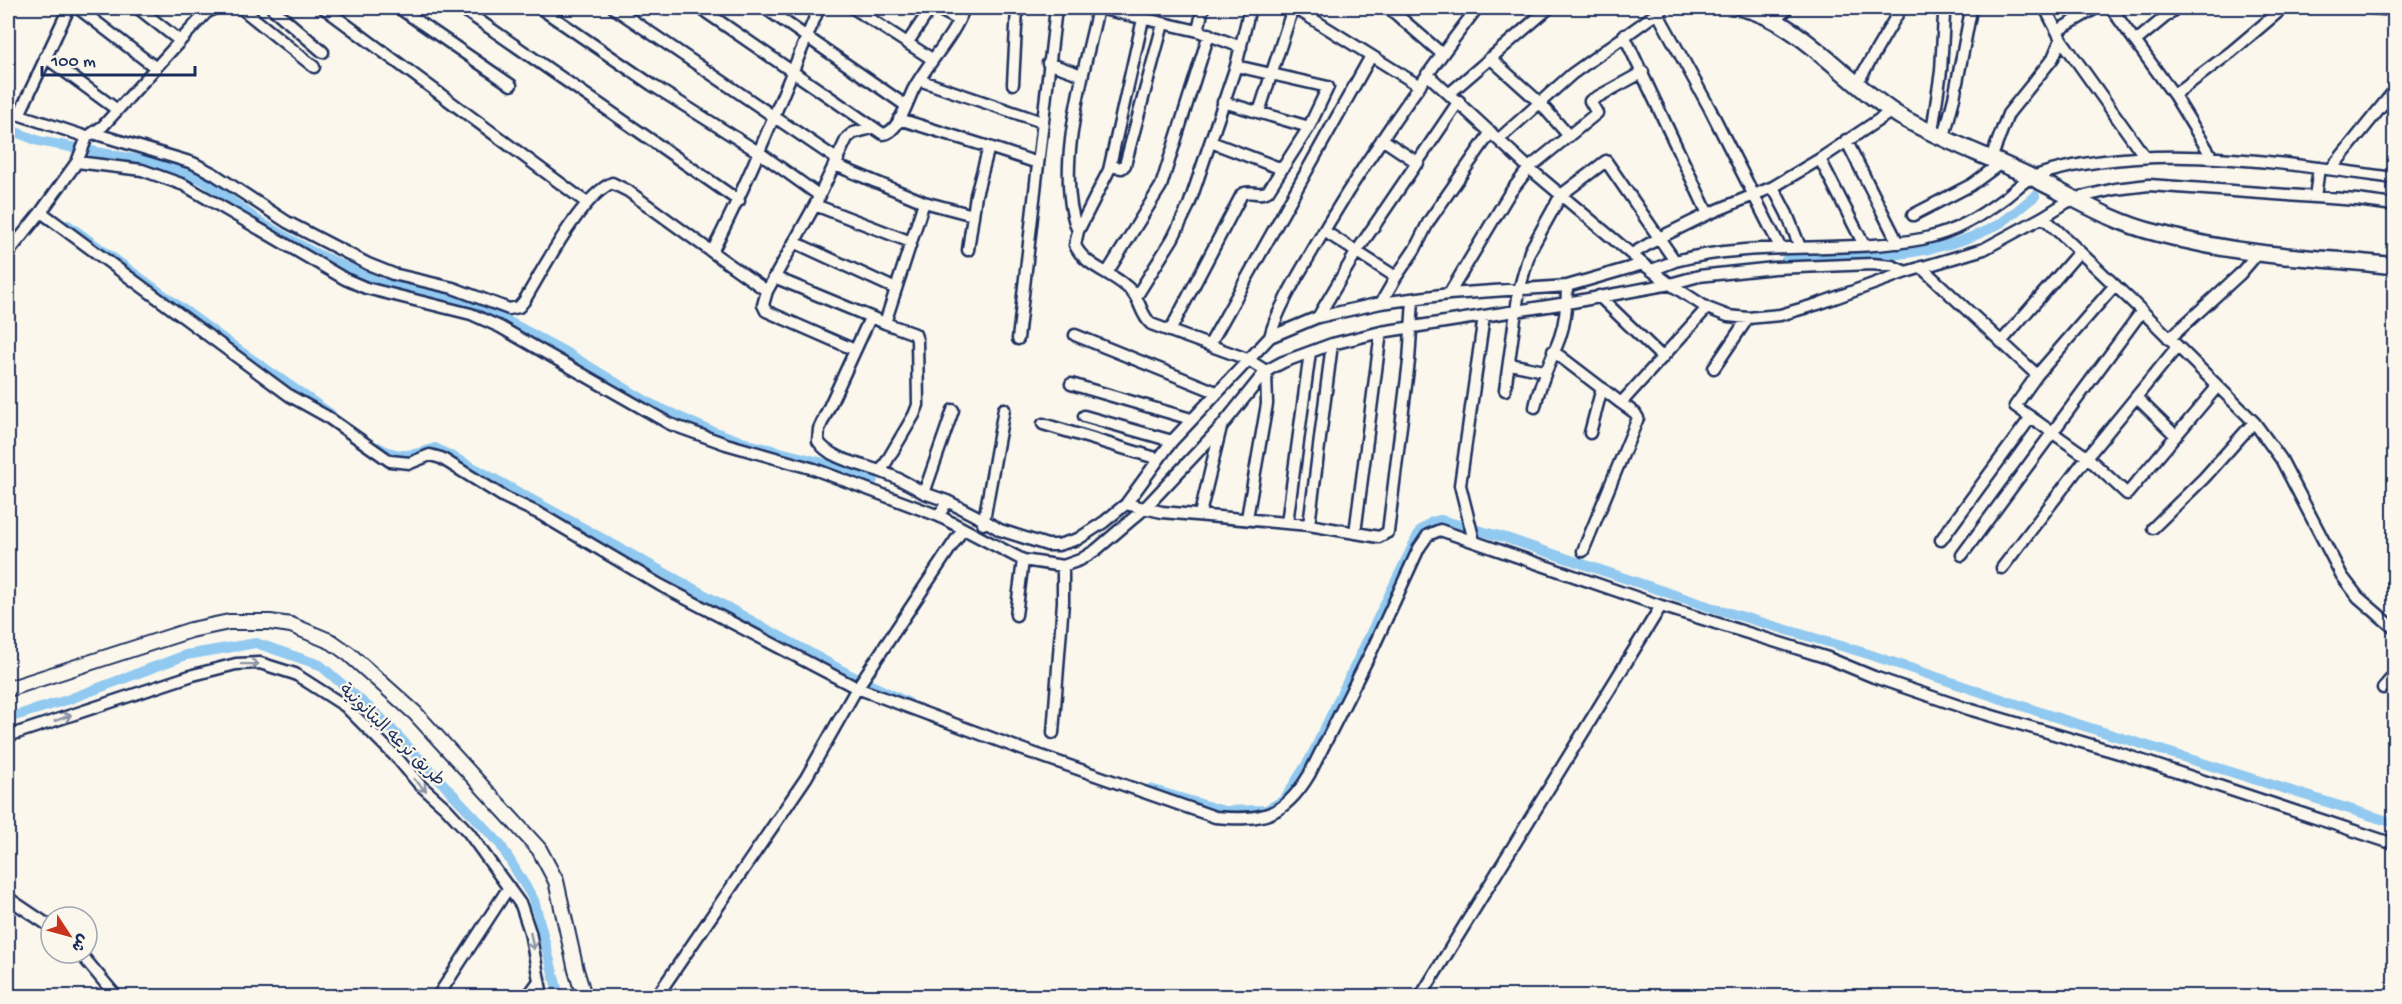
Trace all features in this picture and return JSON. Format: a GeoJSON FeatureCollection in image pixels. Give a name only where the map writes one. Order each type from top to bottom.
{"type":"FeatureCollection","features":[{"type":"Feature","properties":{"kind":"main road"},"geometry":{"type":"LineString","coordinates":[[1742,8],[1773,20],[1790,31],[1892,111],[2113,218],[2154,232],[2258,253],[2394,266]]}},
{"type":"Feature","properties":{"kind":"street"},"geometry":{"type":"LineString","coordinates":[[20,115],[69,8]]}},
{"type":"Feature","properties":{"kind":"street"},"geometry":{"type":"LineString","coordinates":[[78,8],[156,69]]}},
{"type":"Feature","properties":{"kind":"street"},"geometry":{"type":"LineString","coordinates":[[138,8],[180,41]]}},
{"type":"Feature","properties":{"kind":"street"},"geometry":{"type":"LineString","coordinates":[[8,253],[41,212],[78,158],[88,137],[103,126],[116,109],[156,69],[206,13],[215,8]]}},
{"type":"Feature","properties":{"kind":"street"},"geometry":{"type":"LineString","coordinates":[[241,8],[314,67]]}},
{"type":"Feature","properties":{"kind":"street"},"geometry":{"type":"LineString","coordinates":[[272,8],[323,52]]}},
{"type":"Feature","properties":{"kind":"street"},"geometry":{"type":"LineString","coordinates":[[324,8],[587,203]]}},
{"type":"Feature","properties":{"kind":"street"},"geometry":{"type":"LineString","coordinates":[[399,8],[511,85]]}},
{"type":"Feature","properties":{"kind":"street"},"geometry":{"type":"LineString","coordinates":[[461,8],[739,201]]}},
{"type":"Feature","properties":{"kind":"street"},"geometry":{"type":"LineString","coordinates":[[540,8],[652,85],[760,153],[817,201],[911,242]]}},
{"type":"Feature","properties":{"kind":"street"},"geometry":{"type":"LineString","coordinates":[[614,8],[775,117],[836,162],[924,202],[973,215]]}},
{"type":"Feature","properties":{"kind":"street"},"geometry":{"type":"LineString","coordinates":[[700,8],[872,128],[887,134],[899,119],[919,80],[959,20],[964,8]]}},
{"type":"Feature","properties":{"kind":"street"},"geometry":{"type":"LineString","coordinates":[[765,8],[906,105]]}},
{"type":"Feature","properties":{"kind":"street"},"geometry":{"type":"LineString","coordinates":[[712,252],[739,201],[819,8]]}},
{"type":"Feature","properties":{"kind":"street"},"geometry":{"type":"LineString","coordinates":[[853,8],[932,59]]}},
{"type":"Feature","properties":{"kind":"street"},"geometry":{"type":"LineString","coordinates":[[908,42],[934,8],[959,20]]}},
{"type":"Feature","properties":{"kind":"street"},"geometry":{"type":"LineString","coordinates":[[1013,84],[1017,8]]}},
{"type":"Feature","properties":{"kind":"street"},"geometry":{"type":"LineString","coordinates":[[1018,339],[1056,8]]}},
{"type":"Feature","properties":{"kind":"street"},"geometry":{"type":"LineString","coordinates":[[1078,231],[1073,212],[1070,155],[1082,75],[1098,8],[1138,14],[1163,24],[1204,32],[1241,47]]}},
{"type":"Feature","properties":{"kind":"street"},"geometry":{"type":"LineString","coordinates":[[1107,273],[1161,186],[1204,32],[1203,8]]}},
{"type":"Feature","properties":{"kind":"street"},"geometry":{"type":"LineString","coordinates":[[1136,297],[1184,218],[1236,66],[1250,8]]}},
{"type":"Feature","properties":{"kind":"street"},"geometry":{"type":"LineString","coordinates":[[1259,112],[1270,73],[1294,8],[1418,86]]}},
{"type":"Feature","properties":{"kind":"street"},"geometry":{"type":"LineString","coordinates":[[1389,8],[1441,53]]}},
{"type":"Feature","properties":{"kind":"street"},"geometry":{"type":"LineString","coordinates":[[1270,337],[1302,268],[1324,231],[1418,86],[1477,8]]}},
{"type":"Feature","properties":{"kind":"street"},"geometry":{"type":"LineString","coordinates":[[1450,93],[1549,8]]}},
{"type":"Feature","properties":{"kind":"street"},"geometry":{"type":"LineString","coordinates":[[1773,20],[1787,8]]}},
{"type":"Feature","properties":{"kind":"street"},"geometry":{"type":"LineString","coordinates":[[1856,85],[1901,8]]}},
{"type":"Feature","properties":{"kind":"street"},"geometry":{"type":"LineString","coordinates":[[2045,8],[2059,35],[2145,157]]}},
{"type":"Feature","properties":{"kind":"street"},"geometry":{"type":"LineString","coordinates":[[1913,215],[1971,185],[1996,161],[2008,114],[2053,58],[2059,35],[2096,8]]}},
{"type":"Feature","properties":{"kind":"street"},"geometry":{"type":"LineString","coordinates":[[2111,8],[2174,95],[2212,157]]}},
{"type":"Feature","properties":{"kind":"street"},"geometry":{"type":"LineString","coordinates":[[2136,41],[2176,8]]}},
{"type":"Feature","properties":{"kind":"street"},"geometry":{"type":"LineString","coordinates":[[2174,95],[2231,52],[2283,8]]}},
{"type":"Feature","properties":{"kind":"street"},"geometry":{"type":"LineString","coordinates":[[2373,8],[2394,10]]}},
{"type":"Feature","properties":{"kind":"street"},"geometry":{"type":"LineString","coordinates":[[1381,303],[1415,249],[1429,221],[1495,135],[1572,74],[1661,10],[1753,196],[1776,248],[1774,268]]}},
{"type":"Feature","properties":{"kind":"street"},"geometry":{"type":"LineString","coordinates":[[1138,14],[1110,166],[1078,231],[1075,245],[1077,250],[1129,289],[1136,297],[1140,312],[1148,321],[1247,359],[1266,371]]}},
{"type":"Feature","properties":{"kind":"street"},"geometry":{"type":"LineString","coordinates":[[1938,135],[1944,15]]}},
{"type":"Feature","properties":{"kind":"street"},"geometry":{"type":"LineString","coordinates":[[1938,135],[1954,98],[1970,15]]}},
{"type":"Feature","properties":{"kind":"street"},"geometry":{"type":"LineString","coordinates":[[1110,166],[1122,168],[1125,165],[1163,24]]}},
{"type":"Feature","properties":{"kind":"street"},"geometry":{"type":"LineString","coordinates":[[1624,35],[1708,214]]}},
{"type":"Feature","properties":{"kind":"street"},"geometry":{"type":"LineString","coordinates":[[1210,344],[1371,56]]}},
{"type":"Feature","properties":{"kind":"street"},"geometry":{"type":"LineString","coordinates":[[45,57],[116,109]]}},
{"type":"Feature","properties":{"kind":"street"},"geometry":{"type":"LineString","coordinates":[[1490,58],[1539,102],[1569,136]]}},
{"type":"Feature","properties":{"kind":"street"},"geometry":{"type":"LineString","coordinates":[[1048,63],[1082,75]]}},
{"type":"Feature","properties":{"kind":"street"},"geometry":{"type":"LineString","coordinates":[[1170,331],[1242,194],[1246,192],[1266,193],[1309,127],[1328,87],[1236,66]]}},
{"type":"Feature","properties":{"kind":"street"},"geometry":{"type":"LineString","coordinates":[[1449,294],[1504,202],[1529,168],[1597,113],[1590,101],[1642,72]]}},
{"type":"Feature","properties":{"kind":"street"},"geometry":{"type":"LineString","coordinates":[[1427,74],[1459,101],[1529,168],[1647,267],[1707,308],[1728,316],[1748,318],[1794,312],[1921,267],[1984,249],[2072,199],[2115,189],[2149,185],[2394,205]]}},
{"type":"Feature","properties":{"kind":"street"},"geometry":{"type":"LineString","coordinates":[[919,80],[1042,122]]}},
{"type":"Feature","properties":{"kind":"street"},"geometry":{"type":"LineString","coordinates":[[2315,197],[2325,169],[2394,91]]}},
{"type":"Feature","properties":{"kind":"street"},"geometry":{"type":"LineString","coordinates":[[1318,317],[1357,251],[1459,101]]}},
{"type":"Feature","properties":{"kind":"street"},"geometry":{"type":"LineString","coordinates":[[1223,102],[1309,127]]}},
{"type":"Feature","properties":{"kind":"street"},"geometry":{"type":"LineString","coordinates":[[8,111],[88,137],[193,163],[214,174],[287,222],[368,264],[393,274],[453,288],[509,309],[519,307],[524,301],[587,203],[607,185],[617,184],[767,291]]}},
{"type":"Feature","properties":{"kind":"street"},"geometry":{"type":"LineString","coordinates":[[1632,254],[1708,214],[1773,187],[1892,111]]}},
{"type":"Feature","properties":{"kind":"street"},"geometry":{"type":"LineString","coordinates":[[899,119],[1038,163]]}},
{"type":"Feature","properties":{"kind":"street"},"geometry":{"type":"LineString","coordinates":[[855,350],[766,311],[763,305],[774,277],[817,201],[849,136],[872,128]]}},
{"type":"Feature","properties":{"kind":"street"},"geometry":{"type":"LineString","coordinates":[[1382,139],[1418,163]]}},
{"type":"Feature","properties":{"kind":"street"},"geometry":{"type":"LineString","coordinates":[[1846,140],[1898,243]]}},
{"type":"Feature","properties":{"kind":"street"},"geometry":{"type":"LineString","coordinates":[[1211,142],[1282,169]]}},
{"type":"Feature","properties":{"kind":"street"},"geometry":{"type":"LineString","coordinates":[[968,250],[973,215],[989,147]]}},
{"type":"Feature","properties":{"kind":"street"},"geometry":{"type":"LineString","coordinates":[[870,318],[819,429],[818,441],[830,452],[862,466],[881,471],[924,493],[947,501],[1000,530],[1022,539],[1058,545],[1078,539],[1126,504],[1172,441],[1270,337],[1318,317],[1381,303],[1449,294],[1567,286],[1734,250],[1898,243],[1958,229],[2031,177],[2071,167],[2145,157],[2212,157],[2394,178]]}},
{"type":"Feature","properties":{"kind":"street"},"geometry":{"type":"LineString","coordinates":[[78,158],[141,170],[164,177],[200,193],[244,221],[366,288],[471,314],[500,327],[670,424],[726,444],[814,469],[939,516],[1023,560],[1063,566],[1080,560],[1096,550],[1144,509],[1221,427],[1266,371],[1283,362],[1332,344],[1381,332],[1567,303],[1670,284],[1719,272],[1872,264],[1892,266],[1906,272]]}},
{"type":"Feature","properties":{"kind":"street"},"geometry":{"type":"LineString","coordinates":[[1820,159],[1864,246]]}},
{"type":"Feature","properties":{"kind":"street"},"geometry":{"type":"LineString","coordinates":[[1505,390],[1519,290],[1530,251],[1561,195],[1606,161],[1675,261]]}},
{"type":"Feature","properties":{"kind":"street"},"geometry":{"type":"LineString","coordinates":[[1773,187],[1800,247]]}},
{"type":"Feature","properties":{"kind":"street"},"geometry":{"type":"LineString","coordinates":[[885,323],[924,202]]}},
{"type":"Feature","properties":{"kind":"street"},"geometry":{"type":"LineString","coordinates":[[41,212],[290,396],[326,416],[390,461],[410,463],[430,455],[441,458],[660,585],[860,683],[1021,749],[1215,817],[1246,820],[1261,816],[1286,804],[1309,775],[1424,540],[1433,531],[1440,530],[1661,606],[1828,658],[1965,708],[2119,753],[2394,844]]}},
{"type":"Feature","properties":{"kind":"street"},"geometry":{"type":"LineString","coordinates":[[2043,217],[2254,422],[2281,459],[2342,576],[2358,597],[2394,628]]}},
{"type":"Feature","properties":{"kind":"street"},"geometry":{"type":"LineString","coordinates":[[1324,231],[1396,277]]}},
{"type":"Feature","properties":{"kind":"street"},"geometry":{"type":"LineString","coordinates":[[794,242],[896,289]]}},
{"type":"Feature","properties":{"kind":"street"},"geometry":{"type":"LineString","coordinates":[[2001,342],[2079,252]]}},
{"type":"Feature","properties":{"kind":"street"},"geometry":{"type":"LineString","coordinates":[[2002,568],[2136,397],[2173,343],[2258,253]]}},
{"type":"Feature","properties":{"kind":"street"},"geometry":{"type":"LineString","coordinates":[[1921,267],[2037,375]]}},
{"type":"Feature","properties":{"kind":"street"},"geometry":{"type":"LineString","coordinates":[[774,277],[870,318],[915,334],[918,405],[881,471]]}},
{"type":"Feature","properties":{"kind":"street"},"geometry":{"type":"LineString","coordinates":[[2115,285],[2014,405],[2087,457],[2127,494],[2217,387]]}},
{"type":"Feature","properties":{"kind":"street"},"geometry":{"type":"LineString","coordinates":[[1535,407],[1544,371],[1563,328],[1567,286]]}},
{"type":"Feature","properties":{"kind":"street"},"geometry":{"type":"LineString","coordinates":[[1599,296],[1662,357]]}},
{"type":"Feature","properties":{"kind":"street"},"geometry":{"type":"LineString","coordinates":[[1126,504],[1144,509],[1309,525],[1379,537],[1388,532],[1412,327],[1413,300]]}},
{"type":"Feature","properties":{"kind":"street"},"geometry":{"type":"LineString","coordinates":[[1621,403],[1707,308]]}},
{"type":"Feature","properties":{"kind":"street"},"geometry":{"type":"LineString","coordinates":[[1962,555],[2142,311]]}},
{"type":"Feature","properties":{"kind":"street"},"geometry":{"type":"LineString","coordinates":[[1474,541],[1460,485],[1484,316]]}},
{"type":"Feature","properties":{"kind":"street"},"geometry":{"type":"LineString","coordinates":[[1714,368],[1748,318]]}},
{"type":"Feature","properties":{"kind":"street"},"geometry":{"type":"LineString","coordinates":[[1355,533],[1381,332]]}},
{"type":"Feature","properties":{"kind":"street"},"geometry":{"type":"LineString","coordinates":[[1075,335],[1216,392]]}},
{"type":"Feature","properties":{"kind":"street"},"geometry":{"type":"LineString","coordinates":[[1309,525],[1332,344]]}},
{"type":"Feature","properties":{"kind":"street"},"geometry":{"type":"LineString","coordinates":[[1553,351],[1636,414],[1637,419],[1583,551]]}},
{"type":"Feature","properties":{"kind":"street"},"geometry":{"type":"LineString","coordinates":[[1287,523],[1310,352]]}},
{"type":"Feature","properties":{"kind":"street"},"geometry":{"type":"LineString","coordinates":[[1510,364],[1544,371]]}},
{"type":"Feature","properties":{"kind":"street"},"geometry":{"type":"LineString","coordinates":[[1246,519],[1267,404],[1266,371]]}},
{"type":"Feature","properties":{"kind":"street"},"geometry":{"type":"LineString","coordinates":[[1071,384],[1191,420]]}},
{"type":"Feature","properties":{"kind":"street"},"geometry":{"type":"LineString","coordinates":[[1590,433],[1602,388]]}},
{"type":"Feature","properties":{"kind":"street"},"geometry":{"type":"LineString","coordinates":[[2136,397],[2176,436]]}},
{"type":"Feature","properties":{"kind":"street"},"geometry":{"type":"LineString","coordinates":[[978,537],[984,520],[1004,409]]}},
{"type":"Feature","properties":{"kind":"street"},"geometry":{"type":"LineString","coordinates":[[924,493],[953,410]]}},
{"type":"Feature","properties":{"kind":"street"},"geometry":{"type":"LineString","coordinates":[[1084,416],[1172,441]]}},
{"type":"Feature","properties":{"kind":"street"},"geometry":{"type":"LineString","coordinates":[[1941,540],[2031,417]]}},
{"type":"Feature","properties":{"kind":"street"},"geometry":{"type":"LineString","coordinates":[[2153,528],[2204,478],[2254,422]]}},
{"type":"Feature","properties":{"kind":"street"},"geometry":{"type":"LineString","coordinates":[[1043,424],[1158,459]]}},
{"type":"Feature","properties":{"kind":"street"},"geometry":{"type":"LineString","coordinates":[[1200,514],[1221,427]]}},
{"type":"Feature","properties":{"kind":"street"},"geometry":{"type":"LineString","coordinates":[[939,516],[947,501]]}},
{"type":"Feature","properties":{"kind":"street"},"geometry":{"type":"LineString","coordinates":[[657,996],[806,778],[860,683],[963,528]]}},
{"type":"Feature","properties":{"kind":"street"},"geometry":{"type":"LineString","coordinates":[[1016,615],[1023,560]]}},
{"type":"Feature","properties":{"kind":"street"},"geometry":{"type":"LineString","coordinates":[[1053,733],[1063,602],[1063,566]]}},
{"type":"Feature","properties":{"kind":"street"},"geometry":{"type":"LineString","coordinates":[[1420,996],[1661,606]]}},
{"type":"Feature","properties":{"kind":"street"},"geometry":{"type":"LineString","coordinates":[[8,689],[181,633],[221,624],[270,622],[291,625],[332,642],[349,654],[415,713],[539,849],[556,880],[576,970],[585,996]]}},
{"type":"Feature","properties":{"kind":"street","name":"طريق ترعه البتانونية"},"geometry":{"type":"LineString","coordinates":[[8,736],[204,671],[248,662],[274,666],[309,681],[345,705],[419,784],[459,821],[509,886],[526,920],[542,996]]}},
{"type":"Feature","properties":{"kind":"street"},"geometry":{"type":"LineString","coordinates":[[2383,688],[2394,675]]}},
{"type":"Feature","properties":{"kind":"street"},"geometry":{"type":"LineString","coordinates":[[438,996],[509,886]]}},
{"type":"Feature","properties":{"kind":"street"},"geometry":{"type":"LineString","coordinates":[[8,898],[39,919]]}},
{"type":"Feature","properties":{"kind":"street"},"geometry":{"type":"LineString","coordinates":[[90,965],[116,996]]}},
{"type":"Feature","properties":{"kind":"street"},"geometry":{"type":"LineString","coordinates":[[528,996],[539,981]]}},
{"type":"Feature","properties":{"kind":"waterway"},"geometry":{"type":"LineString","coordinates":[[8,129],[39,141],[160,164],[203,180],[260,222],[311,251],[380,283],[440,295],[500,317],[567,353],[651,404],[704,428],[748,444],[835,466],[873,480]]}},
{"type":"Feature","properties":{"kind":"waterway"},"geometry":{"type":"LineString","coordinates":[[1786,260],[1868,257],[1949,244],[1974,236],[1999,224],[2035,196]]}},
{"type":"Feature","properties":{"kind":"waterway"},"geometry":{"type":"LineString","coordinates":[[68,225],[240,351],[331,414]]}},
{"type":"Feature","properties":{"kind":"waterway"},"geometry":{"type":"LineString","coordinates":[[378,447],[399,455],[420,453],[435,448],[850,675],[909,703]]}},
{"type":"Feature","properties":{"kind":"waterway"},"geometry":{"type":"LineString","coordinates":[[1150,789],[1224,811],[1266,810],[1284,800],[1310,759],[1420,531],[1432,522],[1441,520],[1503,537],[1713,608],[1865,653],[2052,716],[2394,823]]}},
{"type":"Feature","properties":{"kind":"waterway"},"geometry":{"type":"LineString","coordinates":[[8,718],[67,700],[186,655],[256,643],[320,665],[380,717],[500,844],[534,900],[559,996]]}}]}
